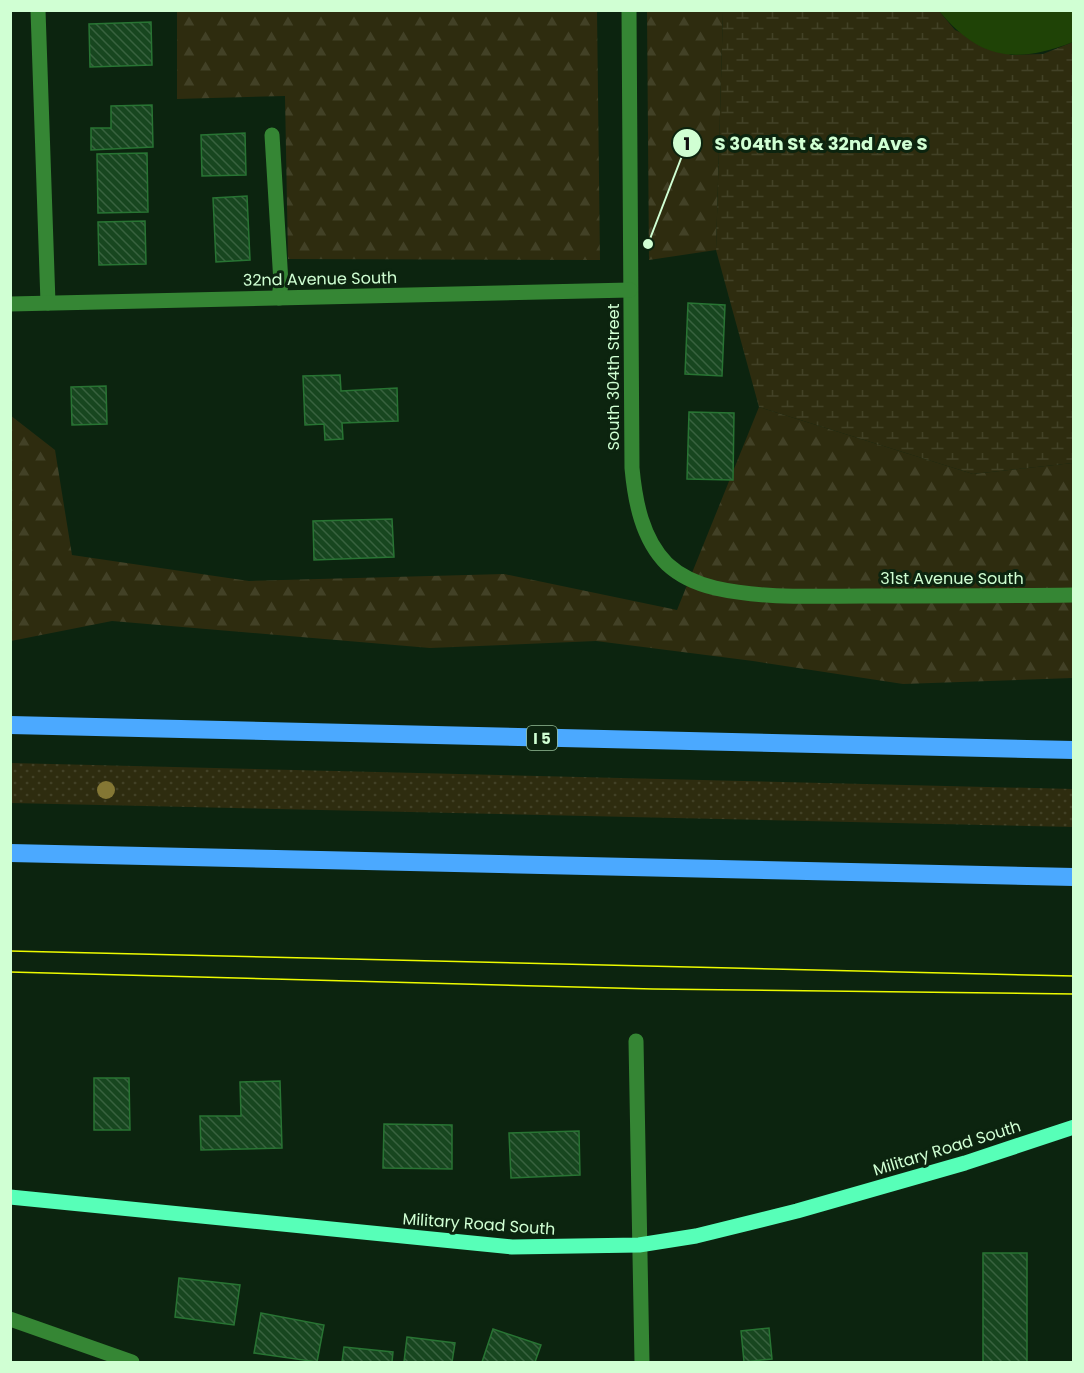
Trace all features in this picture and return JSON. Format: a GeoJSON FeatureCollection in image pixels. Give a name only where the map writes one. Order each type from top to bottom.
{"type":"FeatureCollection","features":[{"type":"Feature","properties":{"kind":"highway","name":"I 5"},"geometry":{"type":"LineString","coordinates":[[10,725],[1074,750]]}},
{"type":"Feature","properties":{"kind":"highway"},"geometry":{"type":"LineString","coordinates":[[10,853],[1074,877]]}},
{"type":"Feature","properties":{"kind":"main road","name":"Military Road South"},"geometry":{"type":"LineString","coordinates":[[10,1197],[502,1247],[567,1248],[639,1245],[696,1236],[797,1210],[965,1163],[1074,1127]]}},
{"type":"Feature","properties":{"kind":"street"},"geometry":{"type":"LineString","coordinates":[[38,10],[48,303]]}},
{"type":"Feature","properties":{"kind":"street","name":"South 304th Street"},"geometry":{"type":"LineString","coordinates":[[629,10],[632,468],[635,495],[652,545],[680,574],[714,588],[757,594],[831,596]]}},
{"type":"Feature","properties":{"kind":"street"},"geometry":{"type":"LineString","coordinates":[[272,135],[281,283],[279,298]]}},
{"type":"Feature","properties":{"kind":"street","name":"32nd Avenue South"},"geometry":{"type":"LineString","coordinates":[[10,304],[630,290]]}},
{"type":"Feature","properties":{"kind":"street","name":"31st Avenue South"},"geometry":{"type":"LineString","coordinates":[[831,596],[1074,595]]}},
{"type":"Feature","properties":{"kind":"street"},"geometry":{"type":"LineString","coordinates":[[636,1041],[642,1362]]}},
{"type":"Feature","properties":{"kind":"street"},"geometry":{"type":"LineString","coordinates":[[10,1319],[132,1362]]}},
{"type":"Feature","properties":{"kind":"green space"},"geometry":{"type":"Polygon","coordinates":[[[177,11],[597,11],[600,260],[288,259],[285,96],[177,99],[177,11]]]}},
{"type":"Feature","properties":{"kind":"green space"},"geometry":{"type":"Polygon","coordinates":[[[647,11],[723,11],[716,250],[649,260],[647,11]]]}},
{"type":"Feature","properties":{"kind":"green space"},"geometry":{"type":"Polygon","coordinates":[[[723,11],[939,11],[955,30],[1011,55],[1043,54],[1073,42],[1073,463],[973,474],[759,407],[716,250],[723,11]]]}},
{"type":"Feature","properties":{"kind":"green space"},"geometry":{"type":"Polygon","coordinates":[[[759,407],[973,474],[1073,463],[1073,678],[903,684],[753,661],[596,641],[430,648],[112,621],[11,641],[10,415],[55,450],[72,555],[249,581],[504,574],[677,610],[759,407]]]}},
{"type":"Feature","properties":{"kind":"green space"},"geometry":{"type":"Polygon","coordinates":[[[11,763],[1073,789],[1073,827],[11,803],[11,763]]]}},
{"type":"Feature","properties":{"kind":"shaded area"},"geometry":{"type":"Polygon","coordinates":[[[939,11],[1073,11],[1073,42],[1033,53],[1016,55],[1000,53],[969,40],[939,11]]]}},
{"type":"Feature","properties":{"kind":"building"},"geometry":{"type":"Polygon","coordinates":[[[151,22],[152,65],[90,67],[89,24],[151,22]]]}},
{"type":"Feature","properties":{"kind":"building"},"geometry":{"type":"Polygon","coordinates":[[[152,105],[153,147],[91,150],[91,128],[111,128],[111,106],[152,105]]]}},
{"type":"Feature","properties":{"kind":"building"},"geometry":{"type":"Polygon","coordinates":[[[245,133],[246,175],[202,176],[201,135],[245,133]]]}},
{"type":"Feature","properties":{"kind":"building"},"geometry":{"type":"Polygon","coordinates":[[[147,153],[148,212],[98,213],[97,154],[147,153]]]}},
{"type":"Feature","properties":{"kind":"building"},"geometry":{"type":"Polygon","coordinates":[[[247,196],[250,260],[216,262],[213,198],[247,196]]]}},
{"type":"Feature","properties":{"kind":"building"},"geometry":{"type":"Polygon","coordinates":[[[145,221],[146,264],[99,265],[98,222],[145,221]]]}},
{"type":"Feature","properties":{"kind":"building"},"geometry":{"type":"Polygon","coordinates":[[[688,303],[725,305],[722,376],[685,374],[688,303]]]}},
{"type":"Feature","properties":{"kind":"building"},"geometry":{"type":"Polygon","coordinates":[[[340,375],[341,391],[397,388],[398,421],[342,423],[343,439],[325,440],[324,424],[305,425],[303,376],[340,375]]]}},
{"type":"Feature","properties":{"kind":"building"},"geometry":{"type":"Polygon","coordinates":[[[106,386],[107,424],[72,425],[71,387],[106,386]]]}},
{"type":"Feature","properties":{"kind":"building"},"geometry":{"type":"Polygon","coordinates":[[[689,412],[734,413],[733,480],[687,479],[689,412]]]}},
{"type":"Feature","properties":{"kind":"building"},"geometry":{"type":"Polygon","coordinates":[[[392,519],[394,557],[314,560],[313,521],[392,519]]]}},
{"type":"Feature","properties":{"kind":"building"},"geometry":{"type":"Polygon","coordinates":[[[94,1078],[129,1078],[130,1130],[94,1130],[94,1078]]]}},
{"type":"Feature","properties":{"kind":"building"},"geometry":{"type":"Polygon","coordinates":[[[280,1081],[282,1148],[201,1150],[200,1116],[241,1116],[240,1082],[280,1081]]]}},
{"type":"Feature","properties":{"kind":"building"},"geometry":{"type":"Polygon","coordinates":[[[384,1124],[452,1125],[452,1169],[383,1168],[384,1124]]]}},
{"type":"Feature","properties":{"kind":"building"},"geometry":{"type":"Polygon","coordinates":[[[579,1131],[580,1175],[511,1178],[509,1133],[579,1131]]]}},
{"type":"Feature","properties":{"kind":"building"},"geometry":{"type":"Polygon","coordinates":[[[983,1253],[1027,1253],[1027,1362],[983,1362],[983,1253]]]}},
{"type":"Feature","properties":{"kind":"building"},"geometry":{"type":"Polygon","coordinates":[[[179,1278],[240,1285],[234,1325],[175,1317],[179,1278]]]}},
{"type":"Feature","properties":{"kind":"building"},"geometry":{"type":"Polygon","coordinates":[[[261,1313],[324,1325],[317,1362],[254,1353],[261,1313]]]}},
{"type":"Feature","properties":{"kind":"building"},"geometry":{"type":"Polygon","coordinates":[[[769,1328],[772,1359],[744,1362],[741,1331],[769,1328]]]}},
{"type":"Feature","properties":{"kind":"building"},"geometry":{"type":"Polygon","coordinates":[[[493,1329],[541,1345],[535,1362],[482,1362],[493,1329]]]}},
{"type":"Feature","properties":{"kind":"building"},"geometry":{"type":"Polygon","coordinates":[[[407,1337],[455,1343],[452,1362],[404,1362],[407,1337]]]}},
{"type":"Feature","properties":{"kind":"building"},"geometry":{"type":"Polygon","coordinates":[[[344,1347],[393,1352],[392,1362],[342,1362],[344,1347]]]}},
{"type":"Feature","properties":{"kind":"tram line"},"geometry":{"type":"LineString","coordinates":[[10,951],[1074,976]]}},
{"type":"Feature","properties":{"kind":"tram line"},"geometry":{"type":"LineString","coordinates":[[10,972],[653,989],[1074,994]]}},
{"type":"Feature","properties":{"kind":"place","name":"S 304th St & 32nd Ave S"},"geometry":{"type":"Point","coordinates":[648,244]}}]}
